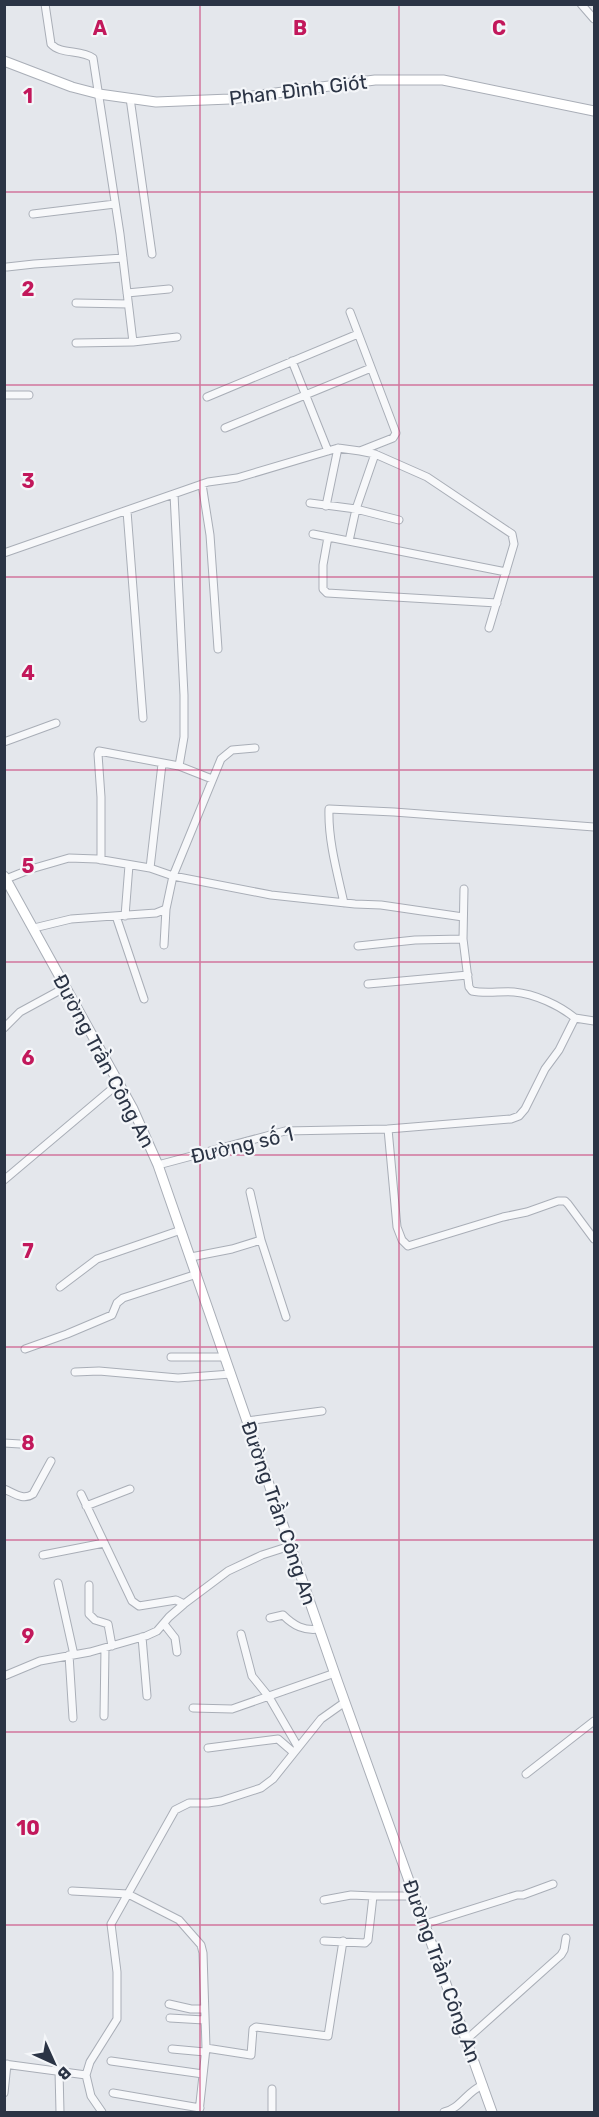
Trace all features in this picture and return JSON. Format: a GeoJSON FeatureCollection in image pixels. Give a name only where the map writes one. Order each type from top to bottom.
{"type":"FeatureCollection","features":[{"type":"Feature","properties":{"kind":"main road","name":"Phan Đình Giót"},"geometry":{"type":"LineString","coordinates":[[4,61],[72,87],[99,94],[156,102],[230,99],[375,80],[443,80],[594,111]]}},
{"type":"Feature","properties":{"kind":"main road","name":"Đường Trần Công An"},"geometry":{"type":"LineString","coordinates":[[5,878],[133,1109],[158,1165],[319,1629],[492,2112]]}},
{"type":"Feature","properties":{"kind":"street"},"geometry":{"type":"LineString","coordinates":[[45,4],[51,44],[55,48],[93,58],[123,258],[133,342]]}},
{"type":"Feature","properties":{"kind":"street"},"geometry":{"type":"LineString","coordinates":[[581,4],[594,19]]}},
{"type":"Feature","properties":{"kind":"street"},"geometry":{"type":"LineString","coordinates":[[130,98],[152,254]]}},
{"type":"Feature","properties":{"kind":"street"},"geometry":{"type":"LineString","coordinates":[[33,213],[115,204]]}},
{"type":"Feature","properties":{"kind":"street"},"geometry":{"type":"LineString","coordinates":[[8,267],[123,258]]}},
{"type":"Feature","properties":{"kind":"street"},"geometry":{"type":"LineString","coordinates":[[127,293],[169,289]]}},
{"type":"Feature","properties":{"kind":"street"},"geometry":{"type":"LineString","coordinates":[[76,303],[128,304]]}},
{"type":"Feature","properties":{"kind":"street"},"geometry":{"type":"LineString","coordinates":[[350,312],[396,433],[393,438],[360,451]]}},
{"type":"Feature","properties":{"kind":"street"},"geometry":{"type":"LineString","coordinates":[[207,397],[358,333]]}},
{"type":"Feature","properties":{"kind":"street"},"geometry":{"type":"LineString","coordinates":[[76,343],[133,342],[177,337]]}},
{"type":"Feature","properties":{"kind":"street"},"geometry":{"type":"LineString","coordinates":[[292,361],[328,451]]}},
{"type":"Feature","properties":{"kind":"street"},"geometry":{"type":"LineString","coordinates":[[225,428],[371,368]]}},
{"type":"Feature","properties":{"kind":"street"},"geometry":{"type":"LineString","coordinates":[[4,395],[29,395]]}},
{"type":"Feature","properties":{"kind":"street"},"geometry":{"type":"LineString","coordinates":[[326,506],[338,448]]}},
{"type":"Feature","properties":{"kind":"street"},"geometry":{"type":"LineString","coordinates":[[4,553],[202,484],[237,478],[338,448],[360,451],[375,454],[427,477],[512,534],[514,544],[489,628]]}},
{"type":"Feature","properties":{"kind":"street"},"geometry":{"type":"LineString","coordinates":[[350,541],[356,509],[375,454]]}},
{"type":"Feature","properties":{"kind":"street"},"geometry":{"type":"LineString","coordinates":[[202,484],[210,535],[218,649]]}},
{"type":"Feature","properties":{"kind":"street"},"geometry":{"type":"LineString","coordinates":[[174,494],[184,695],[184,737],[179,766]]}},
{"type":"Feature","properties":{"kind":"street"},"geometry":{"type":"LineString","coordinates":[[310,503],[356,509],[399,520]]}},
{"type":"Feature","properties":{"kind":"street"},"geometry":{"type":"LineString","coordinates":[[127,511],[143,718]]}},
{"type":"Feature","properties":{"kind":"street"},"geometry":{"type":"LineString","coordinates":[[313,534],[506,572]]}},
{"type":"Feature","properties":{"kind":"street"},"geometry":{"type":"LineString","coordinates":[[328,537],[323,565],[323,589],[327,593],[497,603]]}},
{"type":"Feature","properties":{"kind":"street"},"geometry":{"type":"LineString","coordinates":[[4,742],[56,723]]}},
{"type":"Feature","properties":{"kind":"street"},"geometry":{"type":"LineString","coordinates":[[164,945],[166,909],[173,876],[221,759],[227,752],[240,748],[255,748]]}},
{"type":"Feature","properties":{"kind":"street"},"geometry":{"type":"LineString","coordinates":[[101,860],[98,753],[104,751],[179,766],[212,779]]}},
{"type":"Feature","properties":{"kind":"street"},"geometry":{"type":"LineString","coordinates":[[150,868],[162,764]]}},
{"type":"Feature","properties":{"kind":"street"},"geometry":{"type":"LineString","coordinates":[[344,903],[328,822],[329,809],[594,827]]}},
{"type":"Feature","properties":{"kind":"street"},"geometry":{"type":"LineString","coordinates":[[5,878],[69,858],[101,860],[150,868],[173,876],[271,895],[381,905],[463,917]]}},
{"type":"Feature","properties":{"kind":"street"},"geometry":{"type":"LineString","coordinates":[[125,916],[129,865]]}},
{"type":"Feature","properties":{"kind":"street"},"geometry":{"type":"LineString","coordinates":[[464,889],[463,939],[469,987],[474,992],[516,992],[563,1009],[575,1018],[594,1021]]}},
{"type":"Feature","properties":{"kind":"street"},"geometry":{"type":"LineString","coordinates":[[34,928],[71,919],[156,913],[166,909]]}},
{"type":"Feature","properties":{"kind":"street"},"geometry":{"type":"LineString","coordinates":[[116,916],[144,999]]}},
{"type":"Feature","properties":{"kind":"street"},"geometry":{"type":"LineString","coordinates":[[358,946],[415,940],[463,939]]}},
{"type":"Feature","properties":{"kind":"street"},"geometry":{"type":"LineString","coordinates":[[368,984],[468,975]]}},
{"type":"Feature","properties":{"kind":"street"},"geometry":{"type":"LineString","coordinates":[[4,1028],[20,1012],[66,987]]}},
{"type":"Feature","properties":{"kind":"street","name":"Đường số 1"},"geometry":{"type":"LineString","coordinates":[[158,1165],[285,1131],[388,1129],[511,1119],[519,1116],[525,1109],[575,1018]]}},
{"type":"Feature","properties":{"kind":"street"},"geometry":{"type":"LineString","coordinates":[[4,1180],[119,1083]]}},
{"type":"Feature","properties":{"kind":"street"},"geometry":{"type":"LineString","coordinates":[[388,1129],[398,1227],[402,1240],[408,1246],[558,1201],[565,1201],[568,1204],[594,1239]]}},
{"type":"Feature","properties":{"kind":"street"},"geometry":{"type":"LineString","coordinates":[[250,1192],[261,1240],[286,1317]]}},
{"type":"Feature","properties":{"kind":"street"},"geometry":{"type":"LineString","coordinates":[[60,1287],[97,1259],[181,1230]]}},
{"type":"Feature","properties":{"kind":"street"},"geometry":{"type":"LineString","coordinates":[[191,1257],[232,1249],[261,1240]]}},
{"type":"Feature","properties":{"kind":"street"},"geometry":{"type":"LineString","coordinates":[[25,1349],[112,1315],[117,1303],[123,1298],[197,1274]]}},
{"type":"Feature","properties":{"kind":"street"},"geometry":{"type":"LineString","coordinates":[[171,1357],[225,1357]]}},
{"type":"Feature","properties":{"kind":"street"},"geometry":{"type":"LineString","coordinates":[[75,1372],[99,1371],[178,1378],[231,1374]]}},
{"type":"Feature","properties":{"kind":"street"},"geometry":{"type":"LineString","coordinates":[[247,1421],[322,1411]]}},
{"type":"Feature","properties":{"kind":"street"},"geometry":{"type":"LineString","coordinates":[[4,1443],[20,1444]]}},
{"type":"Feature","properties":{"kind":"street"},"geometry":{"type":"LineString","coordinates":[[4,1489],[24,1498],[29,1497],[33,1494],[51,1461]]}},
{"type":"Feature","properties":{"kind":"street"},"geometry":{"type":"LineString","coordinates":[[86,1506],[130,1489]]}},
{"type":"Feature","properties":{"kind":"street"},"geometry":{"type":"LineString","coordinates":[[81,1494],[132,1601],[139,1606],[176,1600],[184,1604]]}},
{"type":"Feature","properties":{"kind":"street"},"geometry":{"type":"LineString","coordinates":[[43,1555],[104,1543]]}},
{"type":"Feature","properties":{"kind":"street"},"geometry":{"type":"LineString","coordinates":[[4,1676],[40,1661],[108,1647],[157,1631],[184,1604],[228,1571],[262,1555],[290,1546]]}},
{"type":"Feature","properties":{"kind":"street"},"geometry":{"type":"LineString","coordinates":[[58,1583],[72,1655],[74,1718]]}},
{"type":"Feature","properties":{"kind":"street"},"geometry":{"type":"LineString","coordinates":[[89,1585],[89,1614],[95,1620],[108,1624],[104,1716]]}},
{"type":"Feature","properties":{"kind":"street"},"geometry":{"type":"LineString","coordinates":[[270,1618],[283,1615],[292,1624],[301,1628],[319,1629]]}},
{"type":"Feature","properties":{"kind":"street"},"geometry":{"type":"LineString","coordinates":[[164,1624],[175,1638],[177,1652]]}},
{"type":"Feature","properties":{"kind":"street"},"geometry":{"type":"LineString","coordinates":[[242,1634],[252,1676],[269,1697],[296,1749]]}},
{"type":"Feature","properties":{"kind":"street"},"geometry":{"type":"LineString","coordinates":[[142,1637],[147,1696]]}},
{"type":"Feature","properties":{"kind":"street"},"geometry":{"type":"LineString","coordinates":[[194,1708],[232,1709],[335,1673]]}},
{"type":"Feature","properties":{"kind":"street"},"geometry":{"type":"LineString","coordinates":[[102,2112],[90,2096],[86,2075],[90,2062],[117,2019],[117,1972],[111,1924],[175,1810],[189,1803],[221,1801],[261,1788],[273,1779],[321,1719],[345,1702]]}},
{"type":"Feature","properties":{"kind":"street"},"geometry":{"type":"LineString","coordinates":[[526,1774],[594,1721]]}},
{"type":"Feature","properties":{"kind":"street"},"geometry":{"type":"LineString","coordinates":[[208,1748],[278,1739],[296,1749]]}},
{"type":"Feature","properties":{"kind":"street"},"geometry":{"type":"LineString","coordinates":[[425,1924],[553,1884]]}},
{"type":"Feature","properties":{"kind":"street"},"geometry":{"type":"LineString","coordinates":[[72,1891],[128,1894],[179,1920],[201,1945],[203,1953],[204,2020],[207,2033],[200,2110],[113,2093]]}},
{"type":"Feature","properties":{"kind":"street"},"geometry":{"type":"LineString","coordinates":[[324,1900],[351,1896],[415,1896]]}},
{"type":"Feature","properties":{"kind":"street"},"geometry":{"type":"LineString","coordinates":[[324,1941],[367,1942],[373,1896]]}},
{"type":"Feature","properties":{"kind":"street"},"geometry":{"type":"LineString","coordinates":[[466,2040],[561,1955],[566,1938]]}},
{"type":"Feature","properties":{"kind":"street"},"geometry":{"type":"LineString","coordinates":[[172,2049],[205,2050],[249,2056],[252,2054],[253,2029],[256,2027],[328,2036],[343,1941]]}},
{"type":"Feature","properties":{"kind":"street"},"geometry":{"type":"LineString","coordinates":[[169,2004],[191,2009],[204,2009]]}},
{"type":"Feature","properties":{"kind":"street"},"geometry":{"type":"LineString","coordinates":[[170,2018],[204,2020]]}},
{"type":"Feature","properties":{"kind":"street"},"geometry":{"type":"LineString","coordinates":[[111,2061],[203,2074]]}},
{"type":"Feature","properties":{"kind":"street"},"geometry":{"type":"LineString","coordinates":[[4,2093],[6,2064],[86,2075]]}},
{"type":"Feature","properties":{"kind":"street"},"geometry":{"type":"LineString","coordinates":[[59,2071],[60,2112]]}},
{"type":"Feature","properties":{"kind":"street"},"geometry":{"type":"LineString","coordinates":[[444,2112],[449,2111],[468,2094],[483,2085]]}},
{"type":"Feature","properties":{"kind":"street"},"geometry":{"type":"LineString","coordinates":[[272,2089],[272,2112]]}}]}
